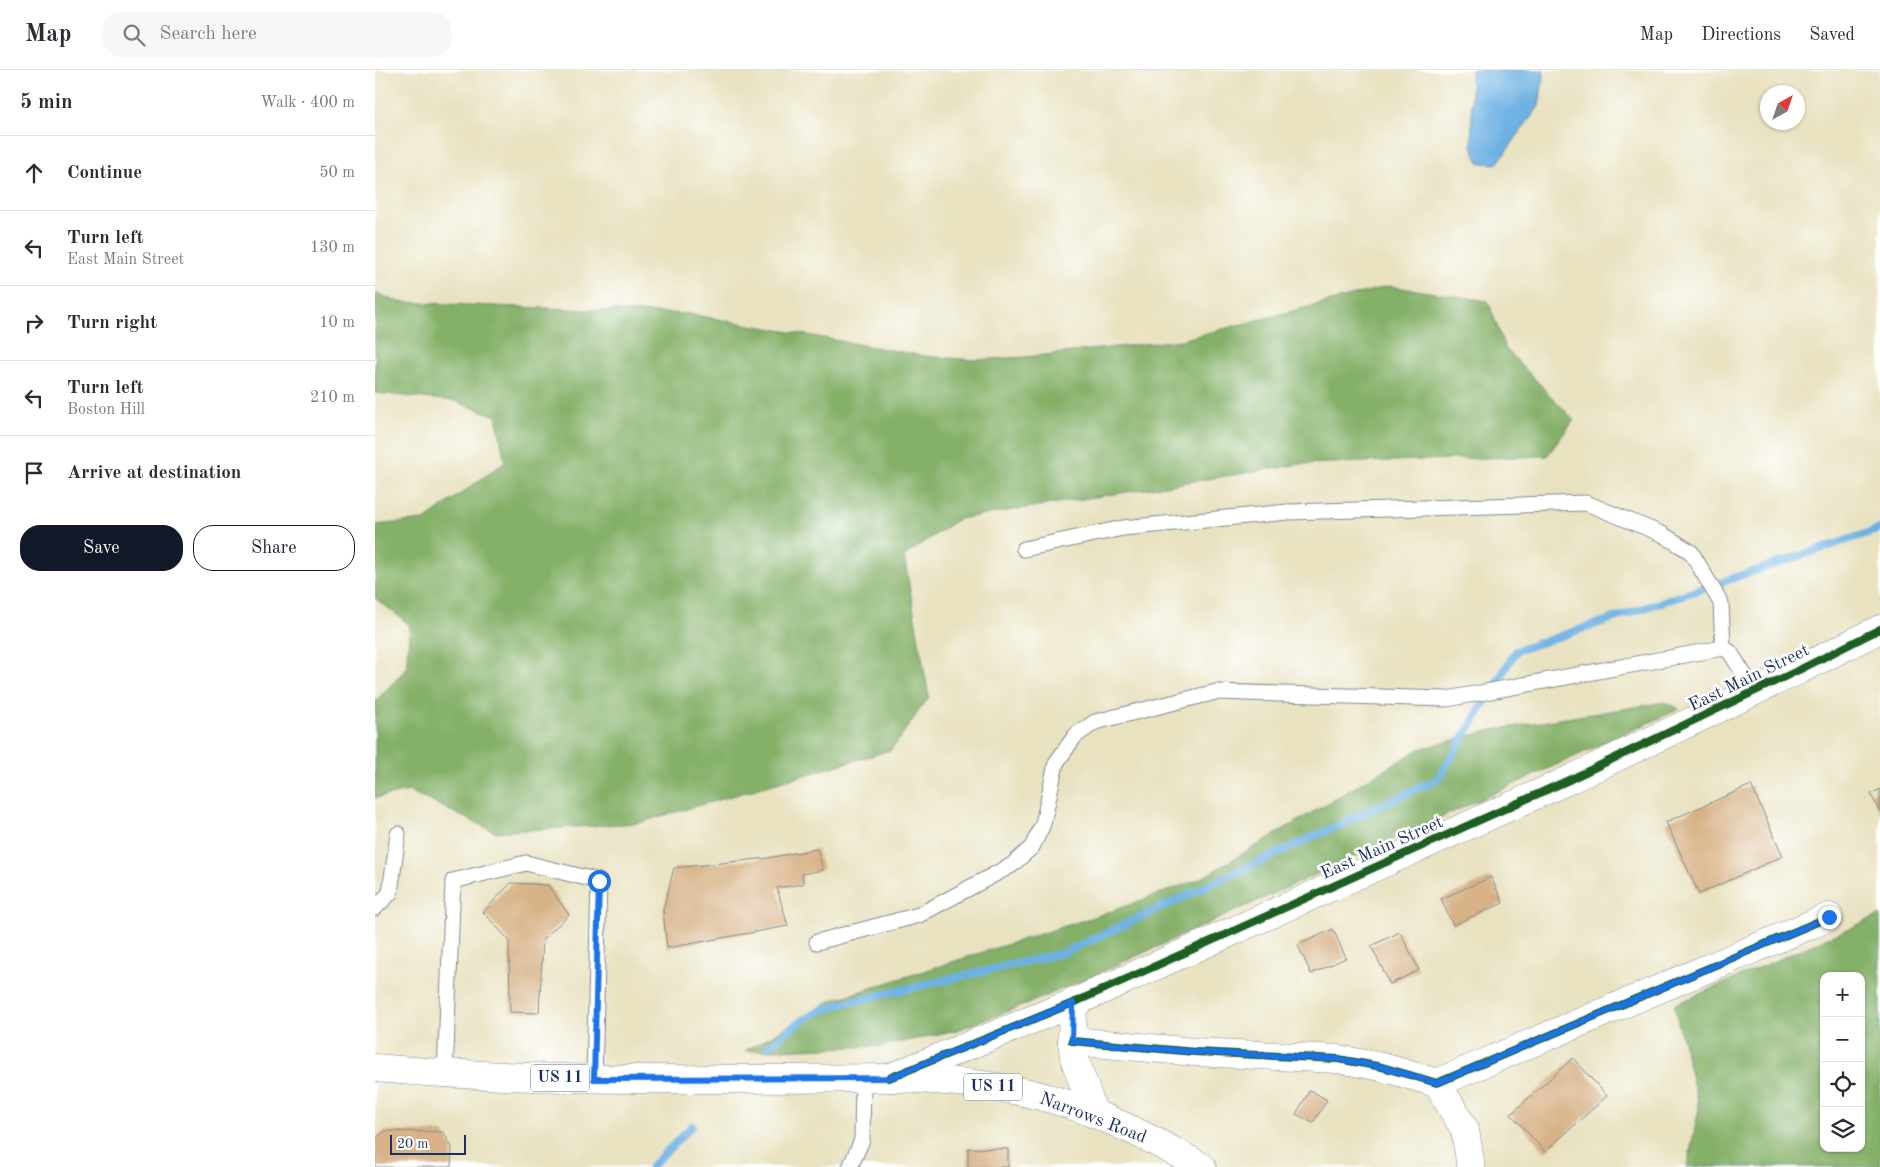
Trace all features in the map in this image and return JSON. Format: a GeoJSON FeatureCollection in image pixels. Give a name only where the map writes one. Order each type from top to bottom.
{"type":"FeatureCollection","features":[{"type":"Feature","properties":{"kind":"street","name":"East Main Street"},"geometry":{"type":"LineString","coordinates":[[375,1068],[594,1079],[876,1078],[1073,1003],[1562,783],[1879,633]]}},
{"type":"Feature","properties":{"kind":"street"},"geometry":{"type":"LineString","coordinates":[[1072,1041],[1195,1052],[1338,1059],[1382,1067],[1437,1083],[1829,917]]}},
{"type":"Feature","properties":{"kind":"street"},"geometry":{"type":"LineString","coordinates":[[1073,1003],[1072,1041],[1079,1075],[1094,1114]]}},
{"type":"Feature","properties":{"kind":"street","name":"Narrows Road"},"geometry":{"type":"LineString","coordinates":[[876,1078],[933,1079],[1015,1090],[1055,1100],[1133,1131],[1202,1167]]}},
{"type":"Feature","properties":{"kind":"street"},"geometry":{"type":"LineString","coordinates":[[1437,1083],[1465,1130],[1471,1167]]}},
{"type":"Feature","properties":{"kind":"lane"},"geometry":{"type":"LineString","coordinates":[[1024,549],[1123,528],[1288,512],[1586,503],[1663,534],[1691,552],[1721,603],[1723,648]]}},
{"type":"Feature","properties":{"kind":"lane"},"geometry":{"type":"LineString","coordinates":[[817,942],[919,915],[1012,866],[1032,847],[1043,824],[1056,763],[1075,736],[1095,722],[1216,692],[1447,699],[1723,648],[1730,652],[1755,692]]}},
{"type":"Feature","properties":{"kind":"lane"},"geometry":{"type":"LineString","coordinates":[[375,908],[390,893],[398,834]]}},
{"type":"Feature","properties":{"kind":"lane"},"geometry":{"type":"LineString","coordinates":[[445,1073],[453,881],[526,863],[599,881],[594,1079]]}},
{"type":"Feature","properties":{"kind":"lane"},"geometry":{"type":"LineString","coordinates":[[850,1167],[863,1140],[876,1078]]}},
{"type":"Feature","properties":{"kind":"green space"},"geometry":{"type":"Polygon","coordinates":[[[1389,286],[1488,301],[1505,348],[1574,420],[1547,456],[1301,464],[958,519],[904,556],[929,697],[891,750],[638,823],[495,832],[409,791],[375,798],[375,702],[406,669],[410,625],[375,598],[375,525],[424,520],[505,462],[496,416],[454,401],[375,393],[375,293],[399,302],[689,314],[924,356],[974,360],[1026,357],[1181,340],[1389,286]]]}},
{"type":"Feature","properties":{"kind":"green space"},"geometry":{"type":"Polygon","coordinates":[[[1665,702],[1679,709],[1095,975],[1027,1004],[957,1030],[883,1046],[745,1051],[833,1000],[1109,912],[1200,879],[1419,749],[1492,730],[1665,702]]]}},
{"type":"Feature","properties":{"kind":"green space"},"geometry":{"type":"Polygon","coordinates":[[[1880,915],[1880,1167],[1687,1167],[1699,1108],[1674,1005],[1880,915]]]}},
{"type":"Feature","properties":{"kind":"water"},"geometry":{"type":"Polygon","coordinates":[[[1471,70],[1544,70],[1539,106],[1497,164],[1479,163],[1472,146],[1471,70]]]}},
{"type":"Feature","properties":{"kind":"building"},"geometry":{"type":"Polygon","coordinates":[[[1751,785],[1783,856],[1699,894],[1666,822],[1751,785]]]}},
{"type":"Feature","properties":{"kind":"building"},"geometry":{"type":"Polygon","coordinates":[[[1880,789],[1880,813],[1871,794],[1880,789]]]}},
{"type":"Feature","properties":{"kind":"building"},"geometry":{"type":"Polygon","coordinates":[[[817,849],[823,870],[802,874],[803,884],[777,888],[788,926],[667,948],[663,910],[674,868],[768,858],[817,849]]]}},
{"type":"Feature","properties":{"kind":"building"},"geometry":{"type":"Polygon","coordinates":[[[1491,877],[1503,903],[1453,925],[1441,899],[1491,877]]]}},
{"type":"Feature","properties":{"kind":"building"},"geometry":{"type":"Polygon","coordinates":[[[511,883],[548,885],[569,915],[543,939],[539,1013],[510,1012],[509,940],[483,912],[511,883]]]}},
{"type":"Feature","properties":{"kind":"building"},"geometry":{"type":"Polygon","coordinates":[[[1333,929],[1346,958],[1311,974],[1298,945],[1333,929]]]}},
{"type":"Feature","properties":{"kind":"building"},"geometry":{"type":"Polygon","coordinates":[[[1400,932],[1419,970],[1390,984],[1371,946],[1400,932]]]}},
{"type":"Feature","properties":{"kind":"building"},"geometry":{"type":"Polygon","coordinates":[[[1573,1058],[1607,1096],[1545,1152],[1511,1114],[1573,1058]]]}},
{"type":"Feature","properties":{"kind":"building"},"geometry":{"type":"Polygon","coordinates":[[[1310,1090],[1327,1100],[1313,1123],[1296,1114],[1310,1090]]]}},
{"type":"Feature","properties":{"kind":"building"},"geometry":{"type":"Polygon","coordinates":[[[385,1131],[443,1132],[452,1147],[451,1167],[375,1167],[375,1139],[385,1131]]]}},
{"type":"Feature","properties":{"kind":"building"},"geometry":{"type":"Polygon","coordinates":[[[968,1148],[1008,1149],[1008,1167],[968,1167],[968,1148]]]}},
{"type":"Feature","properties":{"kind":"waterway"},"geometry":{"type":"LineString","coordinates":[[768,1047],[791,1028],[814,1014],[841,1004],[1063,953],[1438,779],[1516,651],[1880,529]]}},
{"type":"Feature","properties":{"kind":"waterway"},"geometry":{"type":"LineString","coordinates":[[651,1167],[692,1126]]}},
{"type":"Feature","properties":{"kind":"cycle path"},"geometry":{"type":"LineString","coordinates":[[889,1078],[1073,1003],[1571,779],[1799,670],[1880,629]]}},
{"type":"Feature","properties":{"kind":"cycle path"},"geometry":{"type":"LineString","coordinates":[[1072,1041],[1195,1052],[1338,1059],[1382,1067],[1437,1083],[1829,917]]}},
{"type":"Feature","properties":{"kind":"route"},"geometry":{"type":"LineString","coordinates":[[599,881],[594,1079],[889,1078],[1073,1003],[1072,1041],[1195,1052],[1338,1059],[1382,1067],[1437,1083],[1829,917]]}}]}
